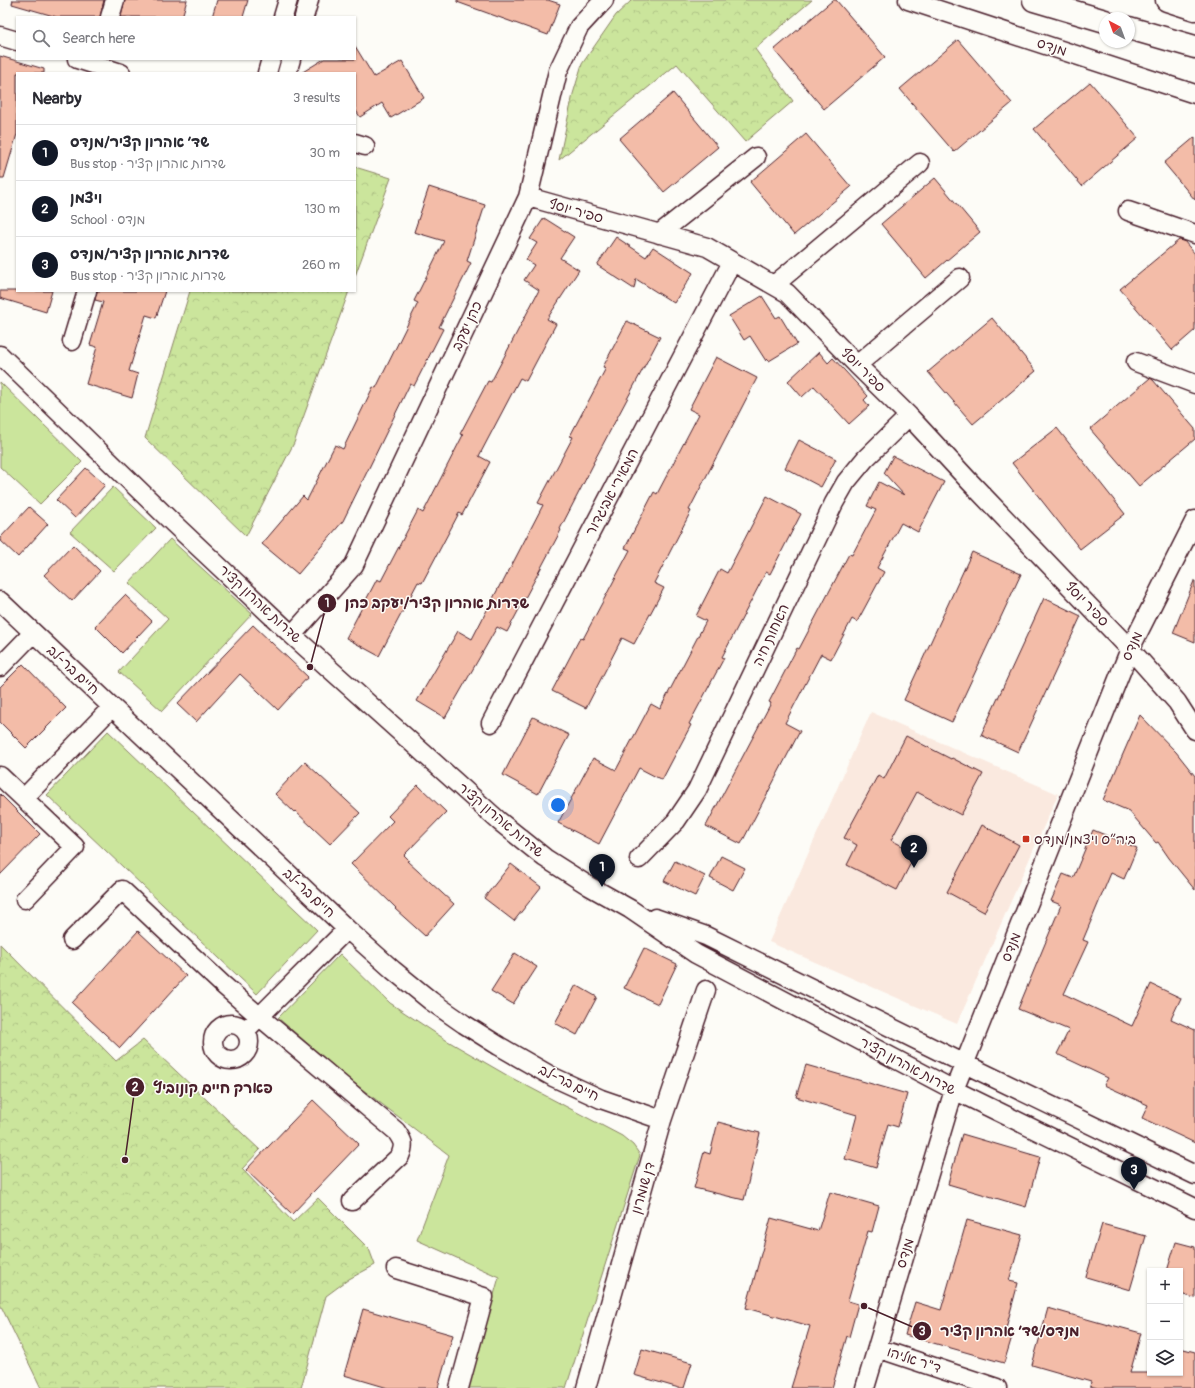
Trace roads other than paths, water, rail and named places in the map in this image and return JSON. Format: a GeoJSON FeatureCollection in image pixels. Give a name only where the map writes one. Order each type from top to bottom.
{"type":"FeatureCollection","features":[{"type":"Feature","properties":{"kind":"main road"},"geometry":{"type":"LineString","coordinates":[[1034,0],[1099,19]]}},
{"type":"Feature","properties":{"kind":"main road"},"geometry":{"type":"LineString","coordinates":[[1167,0],[1195,9]]}},
{"type":"Feature","properties":{"kind":"main road"},"geometry":{"type":"LineString","coordinates":[[1135,30],[1195,47]]}},
{"type":"Feature","properties":{"kind":"street"},"geometry":{"type":"LineString","coordinates":[[110,16],[115,0]]}},
{"type":"Feature","properties":{"kind":"street"},"geometry":{"type":"LineString","coordinates":[[283,16],[288,0]]}},
{"type":"Feature","properties":{"kind":"street"},"geometry":{"type":"LineString","coordinates":[[304,16],[309,0]]}},
{"type":"Feature","properties":{"kind":"street","name":"כהן יעקב"},"geometry":{"type":"LineString","coordinates":[[292,635],[354,565],[528,197],[558,71],[579,27],[604,0]]}},
{"type":"Feature","properties":{"kind":"street","name":"מנדס"},"geometry":{"type":"LineString","coordinates":[[908,0],[1195,94]]}},
{"type":"Feature","properties":{"kind":"street"},"geometry":{"type":"LineString","coordinates":[[0,36],[16,41]]}},
{"type":"Feature","properties":{"kind":"street"},"geometry":{"type":"LineString","coordinates":[[83,60],[96,62],[119,72]]}},
{"type":"Feature","properties":{"kind":"street"},"geometry":{"type":"LineString","coordinates":[[267,72],[271,60]]}},
{"type":"Feature","properties":{"kind":"street"},"geometry":{"type":"LineString","coordinates":[[287,72],[291,60]]}},
{"type":"Feature","properties":{"kind":"street"},"geometry":{"type":"LineString","coordinates":[[659,234],[756,157]]}},
{"type":"Feature","properties":{"kind":"street"},"geometry":{"type":"LineString","coordinates":[[774,285],[920,164]]}},
{"type":"Feature","properties":{"kind":"street","name":"ספיר יוסף"},"geometry":{"type":"LineString","coordinates":[[528,197],[707,247],[787,292],[857,365],[909,416],[1130,649],[1177,702],[1195,730]]}},
{"type":"Feature","properties":{"kind":"street"},"geometry":{"type":"LineString","coordinates":[[1128,211],[1195,234]]}},
{"type":"Feature","properties":{"kind":"street","name":"המאירי אביגדור"},"geometry":{"type":"LineString","coordinates":[[491,723],[732,262]]}},
{"type":"Feature","properties":{"kind":"street"},"geometry":{"type":"LineString","coordinates":[[857,365],[960,278]]}},
{"type":"Feature","properties":{"kind":"street"},"geometry":{"type":"LineString","coordinates":[[72,341],[87,292]]}},
{"type":"Feature","properties":{"kind":"street","name":"שדרות אהרון קציר"},"geometry":{"type":"LineString","coordinates":[[0,355],[173,524],[292,635],[499,821],[545,858],[630,909],[696,954],[954,1090],[1195,1208]]}},
{"type":"Feature","properties":{"kind":"street"},"geometry":{"type":"LineString","coordinates":[[1136,362],[1195,384]]}},
{"type":"Feature","properties":{"kind":"street","name":"האחות חיה"},"geometry":{"type":"LineString","coordinates":[[640,859],[676,822],[697,790],[834,502],[846,482],[865,459],[909,416]]}},
{"type":"Feature","properties":{"kind":"street","name":"מנדס"},"geometry":{"type":"LineString","coordinates":[[865,1388],[954,1090],[1130,649],[1195,520]]}},
{"type":"Feature","properties":{"kind":"street","name":"חיים בר-לב"},"geometry":{"type":"LineString","coordinates":[[0,601],[347,929],[431,1001],[499,1046],[553,1077],[601,1099],[662,1120]]}},
{"type":"Feature","properties":{"kind":"street"},"geometry":{"type":"LineString","coordinates":[[0,667],[33,633]]}},
{"type":"Feature","properties":{"kind":"street"},"geometry":{"type":"LineString","coordinates":[[24,798],[112,707]]}},
{"type":"Feature","properties":{"kind":"street"},"geometry":{"type":"LineString","coordinates":[[0,776],[75,846],[25,899]]}},
{"type":"Feature","properties":{"kind":"street"},"geometry":{"type":"LineString","coordinates":[[72,940],[122,890],[222,984],[396,1131],[402,1140],[403,1149],[400,1156],[352,1201]]}},
{"type":"Feature","properties":{"kind":"street","name":"שדרות אהרון קציר"},"geometry":{"type":"LineString","coordinates":[[630,909],[706,936],[1195,1176]]}},
{"type":"Feature","properties":{"kind":"street"},"geometry":{"type":"LineString","coordinates":[[246,1031],[347,929]]}},
{"type":"Feature","properties":{"kind":"street","name":"דן שומרון"},"geometry":{"type":"LineString","coordinates":[[586,1388],[662,1120],[706,990]]}},
{"type":"Feature","properties":{"kind":"street"},"geometry":{"type":"LineString","coordinates":[[396,1269],[484,1297],[459,1388]]}},
{"type":"Feature","properties":{"kind":"street","name":"ד\"ר אליהו"},"geometry":{"type":"LineString","coordinates":[[877,1348],[997,1388]]}},
{"type":"Feature","properties":{"kind":"place","name":"שדרות אהרון קציר/יעקב כהן"},"geometry":{"type":"Point","coordinates":[310,667]}},
{"type":"Feature","properties":{"kind":"place","name":"ביה״ס ויצמן/מנדס"},"geometry":{"type":"Point","coordinates":[1026,839]}},
{"type":"Feature","properties":{"kind":"place","name":"ויצמן"},"geometry":{"type":"Point","coordinates":[914,868]}},
{"type":"Feature","properties":{"kind":"place","name":"שד׳ אהרון קציר/מנדס"},"geometry":{"type":"Point","coordinates":[602,887]}},
{"type":"Feature","properties":{"kind":"place","name":"פארק חיים קונוביץ"},"geometry":{"type":"Point","coordinates":[125,1160]}},
{"type":"Feature","properties":{"kind":"place","name":"שדרות אהרון קציר/מנדס"},"geometry":{"type":"Point","coordinates":[1134,1190]}},
{"type":"Feature","properties":{"kind":"place","name":"מנדס/שד׳ אהרון קציר"},"geometry":{"type":"Point","coordinates":[864,1306]}}]}
